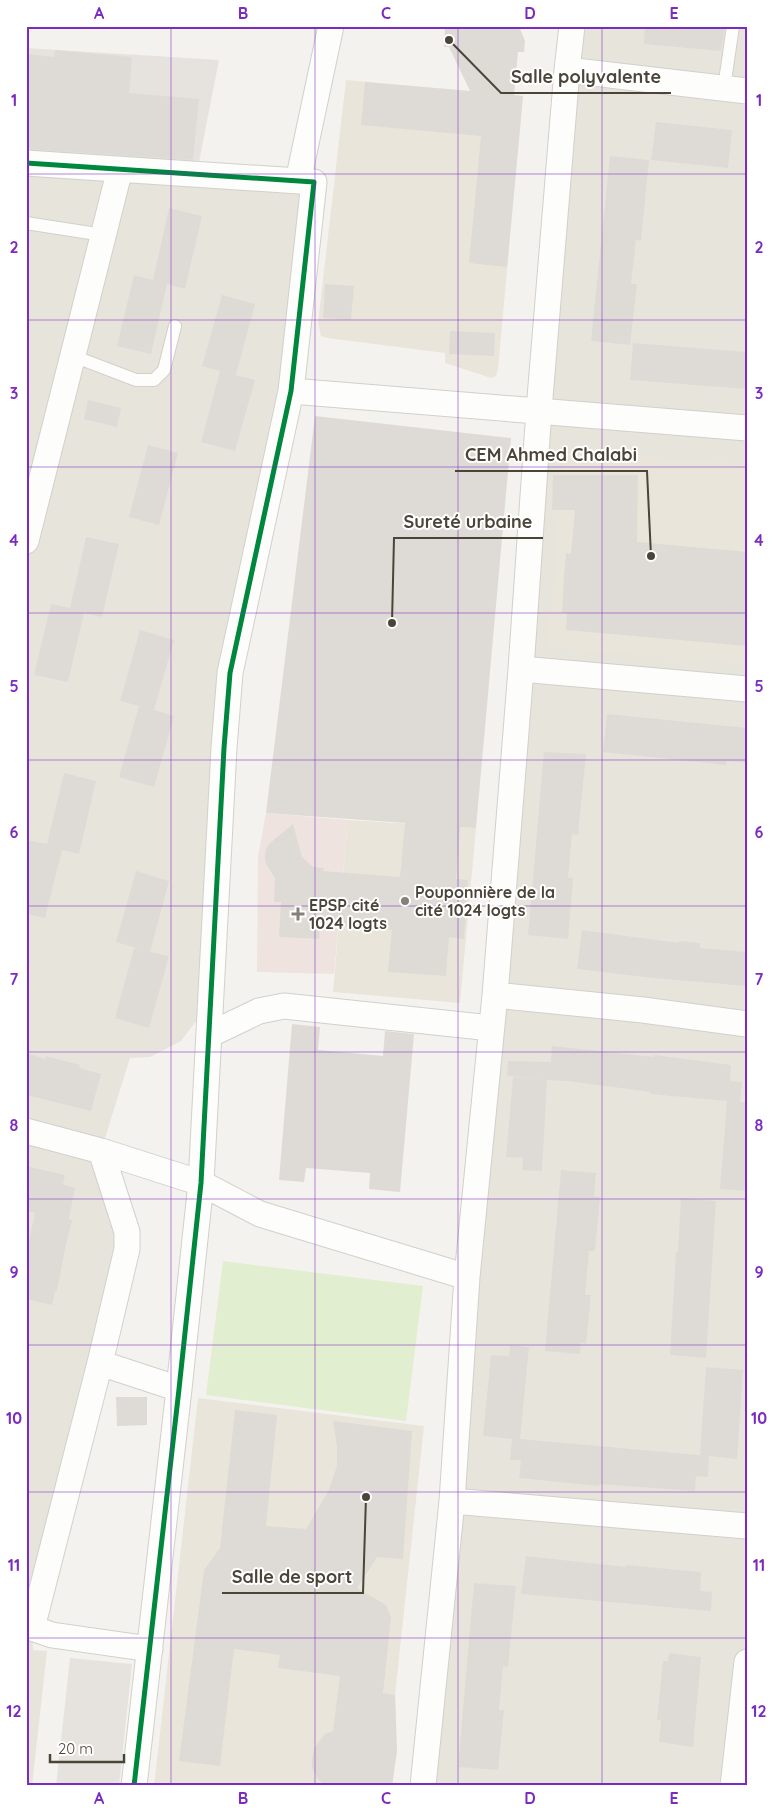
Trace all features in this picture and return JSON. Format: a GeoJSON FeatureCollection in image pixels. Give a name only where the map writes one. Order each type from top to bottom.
{"type":"FeatureCollection","features":[{"type":"Feature","properties":{"kind":"street"},"geometry":{"type":"LineString","coordinates":[[298,181],[331,26]]}},
{"type":"Feature","properties":{"kind":"street"},"geometry":{"type":"LineString","coordinates":[[424,1786],[452,1501],[467,1277],[495,995],[521,669],[538,410],[572,26]]}},
{"type":"Feature","properties":{"kind":"street"},"geometry":{"type":"LineString","coordinates":[[567,70],[736,89]]}},
{"type":"Feature","properties":{"kind":"street"},"geometry":{"type":"LineString","coordinates":[[26,163],[314,182],[291,391],[230,673],[224,748],[201,1183],[134,1786]]}},
{"type":"Feature","properties":{"kind":"street"},"geometry":{"type":"LineString","coordinates":[[26,541],[120,169]]}},
{"type":"Feature","properties":{"kind":"street"},"geometry":{"type":"LineString","coordinates":[[291,391],[747,428]]}},
{"type":"Feature","properties":{"kind":"street"},"geometry":{"type":"LineString","coordinates":[[521,669],[747,689]]}},
{"type":"Feature","properties":{"kind":"street"},"geometry":{"type":"LineString","coordinates":[[495,995],[643,1010],[747,1024]]}},
{"type":"Feature","properties":{"kind":"street"},"geometry":{"type":"LineString","coordinates":[[208,1034],[259,1010],[284,1006],[491,1028]]}},
{"type":"Feature","properties":{"kind":"street"},"geometry":{"type":"LineString","coordinates":[[26,1131],[101,1151],[201,1183],[260,1214],[467,1277]]}},
{"type":"Feature","properties":{"kind":"street"},"geometry":{"type":"LineString","coordinates":[[101,1151],[127,1232],[127,1249],[100,1363],[29,1627],[52,1636],[150,1649]]}},
{"type":"Feature","properties":{"kind":"street"},"geometry":{"type":"LineString","coordinates":[[100,1363],[179,1389]]}},
{"type":"Feature","properties":{"kind":"street"},"geometry":{"type":"LineString","coordinates":[[452,1501],[747,1526]]}},
{"type":"Feature","properties":{"kind":"street"},"geometry":{"type":"LineString","coordinates":[[733,1786],[747,1662]]}},
{"type":"Feature","properties":{"kind":"lane"},"geometry":{"type":"LineString","coordinates":[[733,26],[736,89]]}},
{"type":"Feature","properties":{"kind":"lane"},"geometry":{"type":"LineString","coordinates":[[26,223],[103,235]]}},
{"type":"Feature","properties":{"kind":"lane"},"geometry":{"type":"LineString","coordinates":[[73,356],[136,380],[154,380],[164,370],[175,326]]}},
{"type":"Feature","properties":{"kind":"shaded area"},"geometry":{"type":"Polygon","coordinates":[[[572,26],[747,26],[747,1662],[733,1786],[423,1786],[572,26]]]}},
{"type":"Feature","properties":{"kind":"shaded area"},"geometry":{"type":"Polygon","coordinates":[[[26,48],[219,60],[199,162],[26,151],[26,48]]]}},
{"type":"Feature","properties":{"kind":"shaded area"},"geometry":{"type":"Polygon","coordinates":[[[346,80],[523,96],[496,376],[491,378],[445,363],[445,353],[321,336],[318,323],[346,80]]]}},
{"type":"Feature","properties":{"kind":"shaded area"},"geometry":{"type":"Polygon","coordinates":[[[26,163],[314,182],[250,581],[210,1003],[181,1041],[150,1057],[130,1058],[101,1151],[127,1232],[32,1628],[33,1650],[47,1651],[32,1786],[26,1786],[26,163]]]}},
{"type":"Feature","properties":{"kind":"shaded area"},"geometry":{"type":"Polygon","coordinates":[[[564,450],[747,465],[747,664],[548,647],[564,450]]]}},
{"type":"Feature","properties":{"kind":"shaded area","name":"EPSP cité 1024 logts"},"geometry":{"type":"Polygon","coordinates":[[[266,813],[348,820],[334,974],[257,972],[258,856],[266,813]]]}},
{"type":"Feature","properties":{"kind":"shaded area","name":"Pouponnière de la cité 1024 logts"},"geometry":{"type":"Polygon","coordinates":[[[348,820],[476,828],[460,1003],[333,992],[348,820]]]}},
{"type":"Feature","properties":{"kind":"shaded area"},"geometry":{"type":"Polygon","coordinates":[[[198,1398],[424,1426],[395,1695],[397,1751],[392,1786],[154,1786],[198,1398]]]}},
{"type":"Feature","properties":{"kind":"shaded area"},"geometry":{"type":"Polygon","coordinates":[[[70,1658],[132,1664],[119,1786],[56,1786],[70,1658]]]}},
{"type":"Feature","properties":{"kind":"green space"},"geometry":{"type":"Polygon","coordinates":[[[223,1261],[423,1286],[406,1421],[206,1395],[223,1261]]]}},
{"type":"Feature","properties":{"kind":"building"},"geometry":{"type":"Polygon","coordinates":[[[445,26],[519,26],[525,41],[524,52],[518,52],[514,95],[523,96],[507,267],[469,263],[481,136],[361,125],[365,82],[470,91],[449,47],[444,47],[445,26]]]}},
{"type":"Feature","properties":{"kind":"building"},"geometry":{"type":"Polygon","coordinates":[[[645,26],[725,26],[721,51],[644,44],[645,26]]]}},
{"type":"Feature","properties":{"kind":"building"},"geometry":{"type":"Polygon","coordinates":[[[55,50],[132,57],[129,93],[199,99],[193,160],[26,149],[26,54],[54,57],[55,50]]]}},
{"type":"Feature","properties":{"kind":"building"},"geometry":{"type":"Polygon","coordinates":[[[656,122],[732,130],[728,168],[651,160],[656,122]]]}},
{"type":"Feature","properties":{"kind":"building"},"geometry":{"type":"Polygon","coordinates":[[[610,156],[649,160],[641,241],[636,240],[631,284],[637,284],[630,345],[591,341],[610,156]]]}},
{"type":"Feature","properties":{"kind":"building"},"geometry":{"type":"Polygon","coordinates":[[[169,208],[202,216],[185,289],[167,284],[151,354],[117,346],[134,275],[153,280],[169,208]]]}},
{"type":"Feature","properties":{"kind":"building"},"geometry":{"type":"Polygon","coordinates":[[[325,284],[354,286],[351,320],[323,318],[325,284]]]}},
{"type":"Feature","properties":{"kind":"building"},"geometry":{"type":"Polygon","coordinates":[[[222,295],[255,304],[236,375],[255,380],[235,451],[201,442],[220,371],[202,366],[222,295]]]}},
{"type":"Feature","properties":{"kind":"building"},"geometry":{"type":"Polygon","coordinates":[[[450,331],[495,333],[494,356],[449,354],[450,331]]]}},
{"type":"Feature","properties":{"kind":"building"},"geometry":{"type":"Polygon","coordinates":[[[633,343],[747,352],[747,389],[630,380],[633,343]]]}},
{"type":"Feature","properties":{"kind":"building"},"geometry":{"type":"Polygon","coordinates":[[[88,400],[121,408],[117,427],[84,419],[88,400]]]}},
{"type":"Feature","properties":{"kind":"building"},"geometry":{"type":"Polygon","coordinates":[[[315,416],[511,438],[476,828],[460,827],[456,879],[468,880],[464,939],[449,937],[446,976],[388,972],[392,930],[320,925],[319,939],[279,937],[281,902],[274,902],[275,878],[266,864],[265,857],[266,849],[270,843],[293,824],[302,857],[313,867],[324,868],[323,871],[400,877],[405,823],[266,813],[315,416]]]}},
{"type":"Feature","properties":{"kind":"building"},"geometry":{"type":"Polygon","coordinates":[[[148,445],[178,453],[159,525],[129,517],[148,445]]]}},
{"type":"Feature","properties":{"kind":"building"},"geometry":{"type":"Polygon","coordinates":[[[553,475],[638,475],[637,542],[747,552],[747,646],[566,630],[567,613],[562,613],[564,577],[566,553],[571,554],[575,510],[552,510],[553,475]]]}},
{"type":"Feature","properties":{"kind":"building"},"geometry":{"type":"Polygon","coordinates":[[[86,537],[119,544],[102,617],[84,613],[68,682],[34,675],[51,604],[70,608],[86,537]]]}},
{"type":"Feature","properties":{"kind":"building"},"geometry":{"type":"Polygon","coordinates":[[[140,630],[174,640],[154,710],[174,716],[154,787],[119,777],[139,706],[120,701],[140,630]]]}},
{"type":"Feature","properties":{"kind":"building"},"geometry":{"type":"Polygon","coordinates":[[[607,714],[747,728],[747,763],[727,761],[726,765],[603,752],[607,714]]]}},
{"type":"Feature","properties":{"kind":"building"},"geometry":{"type":"Polygon","coordinates":[[[544,752],[586,754],[578,835],[572,834],[568,878],[573,878],[568,939],[528,935],[544,752]]]}},
{"type":"Feature","properties":{"kind":"building"},"geometry":{"type":"Polygon","coordinates":[[[64,773],[96,781],[79,854],[62,850],[45,918],[26,914],[26,840],[47,844],[64,773]]]}},
{"type":"Feature","properties":{"kind":"building"},"geometry":{"type":"Polygon","coordinates":[[[136,871],[169,881],[150,952],[169,956],[149,1028],[115,1018],[134,948],[140,949],[116,942],[136,871]]]}},
{"type":"Feature","properties":{"kind":"building"},"geometry":{"type":"Polygon","coordinates":[[[582,930],[679,943],[679,941],[700,943],[700,948],[747,952],[747,986],[577,969],[582,930]]]}},
{"type":"Feature","properties":{"kind":"building"},"geometry":{"type":"Polygon","coordinates":[[[292,1024],[320,1027],[318,1050],[383,1056],[385,1031],[414,1034],[400,1192],[369,1189],[370,1173],[306,1168],[304,1182],[279,1180],[292,1024]]]}},
{"type":"Feature","properties":{"kind":"building"},"geometry":{"type":"Polygon","coordinates":[[[552,1046],[654,1057],[654,1055],[731,1065],[730,1081],[742,1082],[740,1102],[747,1102],[747,1191],[720,1189],[727,1101],[650,1094],[651,1092],[507,1076],[508,1061],[551,1062],[552,1046]]]}},
{"type":"Feature","properties":{"kind":"building"},"geometry":{"type":"Polygon","coordinates":[[[26,1053],[45,1059],[46,1056],[80,1065],[79,1068],[101,1074],[91,1111],[26,1095],[26,1053]]]}},
{"type":"Feature","properties":{"kind":"building"},"geometry":{"type":"Polygon","coordinates":[[[513,1077],[547,1080],[542,1171],[522,1170],[523,1158],[506,1157],[513,1077]]]}},
{"type":"Feature","properties":{"kind":"building"},"geometry":{"type":"Polygon","coordinates":[[[26,1166],[65,1175],[63,1184],[75,1188],[69,1219],[72,1220],[57,1291],[55,1291],[52,1305],[26,1299],[26,1256],[35,1213],[26,1211],[26,1166]]]}},
{"type":"Feature","properties":{"kind":"building"},"geometry":{"type":"Polygon","coordinates":[[[561,1170],[596,1173],[594,1196],[600,1197],[595,1251],[589,1251],[585,1295],[591,1295],[586,1344],[581,1343],[580,1354],[545,1351],[561,1170]]]}},
{"type":"Feature","properties":{"kind":"building"},"geometry":{"type":"Polygon","coordinates":[[[681,1198],[716,1201],[706,1358],[670,1355],[681,1198]]]}},
{"type":"Feature","properties":{"kind":"building"},"geometry":{"type":"Polygon","coordinates":[[[510,1345],[529,1347],[520,1439],[709,1456],[708,1477],[696,1476],[695,1491],[599,1484],[599,1486],[519,1478],[521,1460],[510,1460],[512,1439],[483,1436],[491,1355],[509,1356],[510,1345]]]}},
{"type":"Feature","properties":{"kind":"building"},"geometry":{"type":"Polygon","coordinates":[[[706,1367],[743,1370],[737,1459],[700,1455],[706,1367]]]}},
{"type":"Feature","properties":{"kind":"building"},"geometry":{"type":"Polygon","coordinates":[[[116,1397],[147,1397],[147,1425],[117,1426],[116,1397]]]}},
{"type":"Feature","properties":{"kind":"building"},"geometry":{"type":"Polygon","coordinates":[[[235,1410],[277,1415],[266,1526],[306,1529],[329,1490],[337,1466],[337,1447],[333,1421],[412,1431],[403,1559],[377,1557],[357,1588],[386,1605],[391,1617],[383,1693],[395,1695],[397,1751],[392,1786],[325,1786],[317,1778],[312,1768],[314,1748],[325,1734],[333,1731],[340,1676],[278,1668],[280,1655],[234,1649],[220,1766],[179,1761],[204,1570],[220,1548],[235,1410]]]}},
{"type":"Feature","properties":{"kind":"building"},"geometry":{"type":"Polygon","coordinates":[[[526,1556],[626,1567],[626,1565],[701,1572],[700,1591],[712,1592],[711,1611],[521,1594],[526,1556]]]}},
{"type":"Feature","properties":{"kind":"building"},"geometry":{"type":"Polygon","coordinates":[[[474,1583],[516,1586],[508,1667],[503,1666],[499,1710],[504,1710],[498,1770],[458,1767],[474,1583]]]}},
{"type":"Feature","properties":{"kind":"building"},"geometry":{"type":"Polygon","coordinates":[[[669,1653],[701,1657],[693,1747],[659,1742],[661,1720],[657,1720],[663,1661],[668,1661],[669,1653]]]}},
{"type":"Feature","properties":{"kind":"cycle path"},"geometry":{"type":"LineString","coordinates":[[26,163],[314,182],[291,391],[230,673],[224,748],[201,1183],[134,1786]]}},
{"type":"Feature","properties":{"kind":"place","name":"Salle polyvalente"},"geometry":{"type":"Point","coordinates":[449,40]}},
{"type":"Feature","properties":{"kind":"place","name":"CEM Ahmed Chalabi"},"geometry":{"type":"Point","coordinates":[651,556]}},
{"type":"Feature","properties":{"kind":"place","name":"Sureté urbaine"},"geometry":{"type":"Point","coordinates":[392,623]}},
{"type":"Feature","properties":{"kind":"place","name":"Pouponnière de la cité 1024 logts"},"geometry":{"type":"Point","coordinates":[405,901]}},
{"type":"Feature","properties":{"kind":"place","name":"EPSP cité 1024 logts"},"geometry":{"type":"Point","coordinates":[298,914]}},
{"type":"Feature","properties":{"kind":"place","name":"Salle de sport"},"geometry":{"type":"Point","coordinates":[366,1497]}}]}
